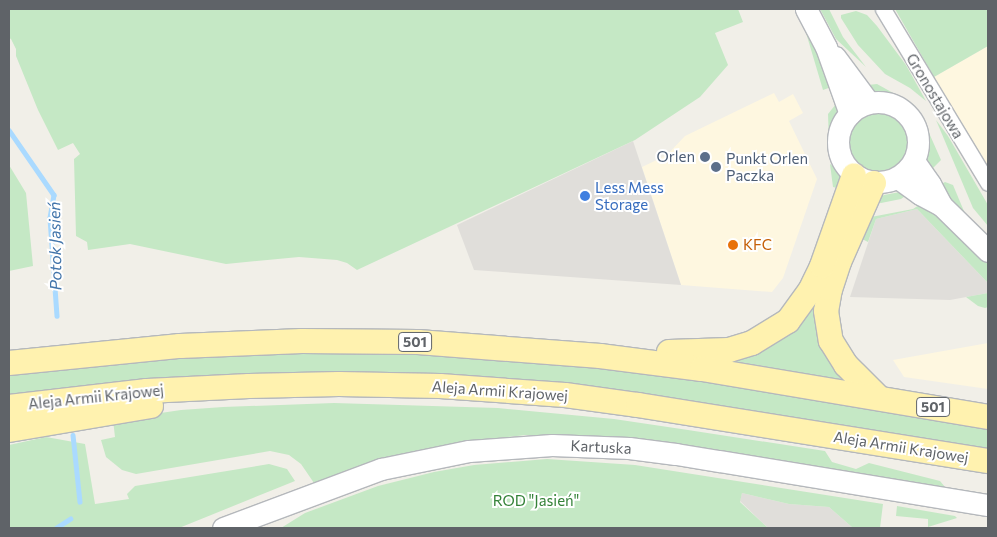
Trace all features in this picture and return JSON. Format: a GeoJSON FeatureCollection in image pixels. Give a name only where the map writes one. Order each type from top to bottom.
{"type":"FeatureCollection","features":[{"type":"Feature","properties":{"kind":"main road"},"geometry":{"type":"LineString","coordinates":[[600,356],[729,350],[752,343],[788,321],[810,291],[864,179]]}},
{"type":"Feature","properties":{"kind":"main road"},"geometry":{"type":"LineString","coordinates":[[864,179],[830,289],[826,311],[831,341],[846,365],[878,398]]}},
{"type":"Feature","properties":{"kind":"main road","name":"501"},"geometry":{"type":"LineString","coordinates":[[9,363],[180,346],[302,341],[418,342],[600,356],[878,398],[988,417]]}},
{"type":"Feature","properties":{"kind":"main road"},"geometry":{"type":"LineString","coordinates":[[9,430],[141,407],[339,384]]}},
{"type":"Feature","properties":{"kind":"main road","name":"Aleja Armii Krajowej"},"geometry":{"type":"LineString","coordinates":[[9,407],[147,392],[249,386],[339,384],[440,386],[565,396],[988,461]]}},
{"type":"Feature","properties":{"kind":"street"},"geometry":{"type":"LineString","coordinates":[[806,9],[826,47],[850,114]]}},
{"type":"Feature","properties":{"kind":"street","name":"Gronostajowa"},"geometry":{"type":"LineString","coordinates":[[883,9],[988,183]]}},
{"type":"Feature","properties":{"kind":"street"},"geometry":{"type":"LineString","coordinates":[[826,47],[869,103]]}},
{"type":"Feature","properties":{"kind":"street"},"geometry":{"type":"LineString","coordinates":[[869,103],[892,104],[911,118],[919,139],[918,151],[908,171],[898,178],[886,182],[864,179],[842,161],[838,142],[839,132],[850,114],[869,103]]}},
{"type":"Feature","properties":{"kind":"street"},"geometry":{"type":"LineString","coordinates":[[914,161],[941,204],[988,251]]}},
{"type":"Feature","properties":{"kind":"street"},"geometry":{"type":"LineString","coordinates":[[898,178],[920,194],[941,204]]}},
{"type":"Feature","properties":{"kind":"street","name":"Kartuska"},"geometry":{"type":"LineString","coordinates":[[223,528],[381,470],[470,451],[533,445],[629,448],[988,505]]}},
{"type":"Feature","properties":{"kind":"shaded area"},"geometry":{"type":"Polygon","coordinates":[[[988,46],[988,167],[934,77],[988,46]]]}},
{"type":"Feature","properties":{"kind":"shaded area"},"geometry":{"type":"Polygon","coordinates":[[[774,93],[779,102],[793,94],[803,113],[789,121],[817,179],[783,278],[772,292],[681,285],[642,167],[667,155],[685,136],[774,93]]]}},
{"type":"Feature","properties":{"kind":"shaded area","name":"Less Mess Storage"},"geometry":{"type":"Polygon","coordinates":[[[633,141],[681,285],[474,270],[457,225],[633,141]]]}},
{"type":"Feature","properties":{"kind":"shaded area"},"geometry":{"type":"Polygon","coordinates":[[[917,209],[988,283],[988,293],[950,300],[850,297],[876,219],[917,209]]]}},
{"type":"Feature","properties":{"kind":"shaded area"},"geometry":{"type":"Polygon","coordinates":[[[988,343],[988,389],[904,377],[893,360],[988,343]]]}},
{"type":"Feature","properties":{"kind":"shaded area"},"geometry":{"type":"Polygon","coordinates":[[[742,493],[789,504],[829,507],[853,528],[768,528],[740,501],[742,493]]]}},
{"type":"Feature","properties":{"kind":"green space"},"geometry":{"type":"Polygon","coordinates":[[[9,9],[738,9],[743,22],[715,33],[728,65],[700,97],[635,140],[357,270],[347,263],[337,260],[299,257],[226,264],[130,244],[88,250],[87,242],[76,236],[74,159],[80,154],[73,143],[58,150],[38,110],[16,56],[16,49],[9,38],[9,9]]]}},
{"type":"Feature","properties":{"kind":"green space"},"geometry":{"type":"Polygon","coordinates":[[[820,9],[829,9],[843,37],[866,67],[836,39],[820,9]]]}},
{"type":"Feature","properties":{"kind":"green space"},"geometry":{"type":"Polygon","coordinates":[[[895,9],[988,9],[988,46],[934,77],[895,9]]]}},
{"type":"Feature","properties":{"kind":"green space"},"geometry":{"type":"Polygon","coordinates":[[[856,11],[867,15],[877,26],[906,65],[926,101],[910,88],[885,74],[858,45],[841,18],[841,15],[856,11]]]}},
{"type":"Feature","properties":{"kind":"green space"},"geometry":{"type":"Polygon","coordinates":[[[804,26],[834,86],[823,90],[804,26]]]}},
{"type":"Feature","properties":{"kind":"green space"},"geometry":{"type":"Polygon","coordinates":[[[877,84],[913,104],[922,117],[941,160],[928,173],[923,156],[925,133],[920,119],[905,102],[870,90],[868,85],[877,84]]]}},
{"type":"Feature","properties":{"kind":"green space"},"geometry":{"type":"Polygon","coordinates":[[[836,104],[838,113],[829,142],[828,114],[836,104]]]}},
{"type":"Feature","properties":{"kind":"green space"},"geometry":{"type":"Polygon","coordinates":[[[872,111],[884,111],[895,116],[903,124],[908,135],[906,153],[895,166],[884,171],[872,171],[861,166],[853,158],[848,147],[848,135],[853,124],[861,116],[872,111]]]}},
{"type":"Feature","properties":{"kind":"green space"},"geometry":{"type":"Polygon","coordinates":[[[936,120],[948,136],[988,205],[988,226],[973,208],[936,120]]]}},
{"type":"Feature","properties":{"kind":"green space"},"geometry":{"type":"Polygon","coordinates":[[[830,164],[841,172],[842,189],[833,187],[830,164]]]}},
{"type":"Feature","properties":{"kind":"green space"},"geometry":{"type":"Polygon","coordinates":[[[9,165],[26,193],[33,266],[9,271],[9,165]]]}},
{"type":"Feature","properties":{"kind":"green space"},"geometry":{"type":"Polygon","coordinates":[[[945,182],[953,185],[966,216],[938,186],[945,182]]]}},
{"type":"Feature","properties":{"kind":"green space"},"geometry":{"type":"Polygon","coordinates":[[[900,192],[908,194],[901,199],[881,203],[873,202],[884,195],[900,192]]]}},
{"type":"Feature","properties":{"kind":"green space"},"geometry":{"type":"Polygon","coordinates":[[[922,203],[988,263],[988,283],[917,209],[876,219],[868,242],[856,236],[871,217],[913,209],[922,203]]]}},
{"type":"Feature","properties":{"kind":"green space"},"geometry":{"type":"Polygon","coordinates":[[[988,293],[988,307],[985,308],[978,306],[966,297],[988,293]]]}},
{"type":"Feature","properties":{"kind":"green space"},"geometry":{"type":"Polygon","coordinates":[[[816,297],[821,298],[850,381],[727,360],[758,352],[776,342],[791,331],[816,297]]]}},
{"type":"Feature","properties":{"kind":"green space"},"geometry":{"type":"Polygon","coordinates":[[[299,350],[439,354],[586,365],[770,390],[988,428],[988,453],[583,386],[9,396],[9,372],[125,359],[299,350]]]}},
{"type":"Feature","properties":{"kind":"green space"},"geometry":{"type":"Polygon","coordinates":[[[334,403],[498,408],[614,419],[825,451],[832,462],[856,469],[869,463],[940,481],[945,487],[988,494],[988,496],[659,443],[592,436],[526,435],[464,442],[314,483],[301,464],[289,455],[270,451],[136,474],[122,470],[106,457],[101,440],[115,437],[113,420],[181,410],[334,403]]]}},
{"type":"Feature","properties":{"kind":"green space"},"geometry":{"type":"Polygon","coordinates":[[[46,437],[85,444],[95,504],[129,499],[127,494],[135,486],[269,464],[287,469],[295,481],[179,528],[9,528],[9,445],[46,437]]]}},
{"type":"Feature","properties":{"kind":"green space","name":"ROD \"Jasień\""},"geometry":{"type":"Polygon","coordinates":[[[547,459],[635,465],[883,504],[880,528],[853,528],[829,507],[789,504],[742,493],[740,502],[768,528],[281,528],[305,513],[378,486],[434,472],[474,465],[547,459]]]}},
{"type":"Feature","properties":{"kind":"green space"},"geometry":{"type":"Polygon","coordinates":[[[897,506],[955,516],[957,518],[928,527],[928,519],[896,516],[897,506]]]}},
{"type":"Feature","properties":{"kind":"waterway","name":"Potok Jasień"},"geometry":{"type":"LineString","coordinates":[[9,130],[54,195],[50,218],[57,316]]}},
{"type":"Feature","properties":{"kind":"waterway","name":"Potok Jasień"},"geometry":{"type":"LineString","coordinates":[[73,435],[80,502]]}},
{"type":"Feature","properties":{"kind":"waterway"},"geometry":{"type":"LineString","coordinates":[[56,528],[70,519]]}},
{"type":"Feature","properties":{"kind":"place","name":"Orlen"},"geometry":{"type":"Point","coordinates":[705,157]}},
{"type":"Feature","properties":{"kind":"place","name":"Punkt Orlen Paczka"},"geometry":{"type":"Point","coordinates":[716,167]}},
{"type":"Feature","properties":{"kind":"place","name":"Less Mess Storage"},"geometry":{"type":"Point","coordinates":[585,196]}},
{"type":"Feature","properties":{"kind":"place","name":"KFC"},"geometry":{"type":"Point","coordinates":[733,245]}}]}
